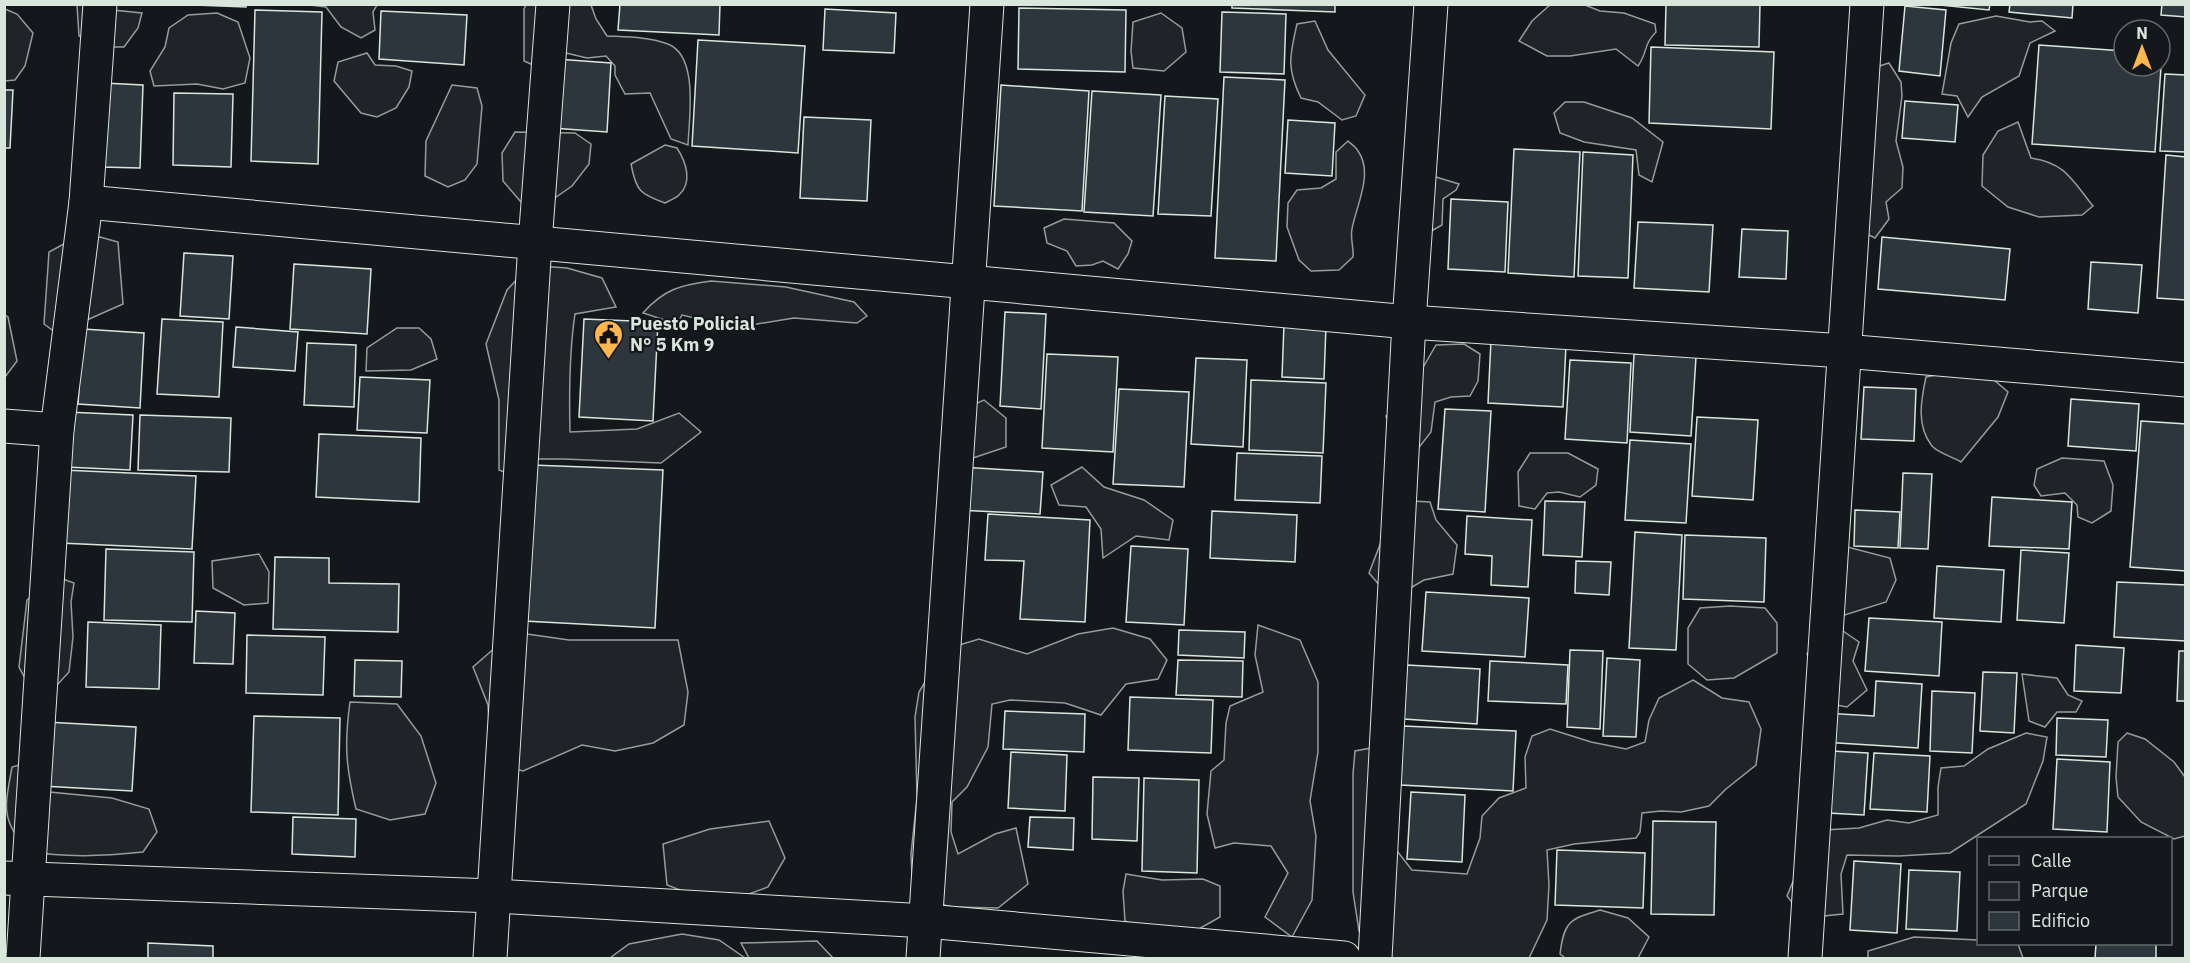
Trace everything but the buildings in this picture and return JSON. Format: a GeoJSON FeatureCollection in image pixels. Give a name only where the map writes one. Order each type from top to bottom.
{"type":"FeatureCollection","features":[{"type":"Feature","properties":{"kind":"street"},"geometry":{"type":"LineString","coordinates":[[23,958],[17,879],[57,430],[86,202],[100,4]]}},
{"type":"Feature","properties":{"kind":"street"},"geometry":{"type":"LineString","coordinates":[[490,958],[535,243],[553,4]]}},
{"type":"Feature","properties":{"kind":"street"},"geometry":{"type":"LineString","coordinates":[[923,958],[987,4]]}},
{"type":"Feature","properties":{"kind":"street"},"geometry":{"type":"LineString","coordinates":[[1375,958],[1409,321],[1431,4]]}},
{"type":"Feature","properties":{"kind":"street"},"geometry":{"type":"LineString","coordinates":[[1805,958],[1867,4]]}},
{"type":"Feature","properties":{"kind":"street"},"geometry":{"type":"LineString","coordinates":[[86,202],[1409,321],[1844,351],[2186,380]]}},
{"type":"Feature","properties":{"kind":"street"},"geometry":{"type":"LineString","coordinates":[[4,426],[57,430]]}},
{"type":"Feature","properties":{"kind":"street"},"geometry":{"type":"LineString","coordinates":[[17,879],[494,896],[926,921],[1344,958]]}},
{"type":"Feature","properties":{"kind":"green space"},"geometry":{"type":"Polygon","coordinates":[[[1551,4],[1585,5],[1600,11],[1624,13],[1655,24],[1656,32],[1649,41],[1638,66],[1616,49],[1570,56],[1547,56],[1519,41],[1532,21],[1551,4]]]}},
{"type":"Feature","properties":{"kind":"green space"},"geometry":{"type":"Polygon","coordinates":[[[77,5],[113,5],[113,10],[142,13],[138,28],[124,47],[102,47],[79,36],[77,5]]]}},
{"type":"Feature","properties":{"kind":"green space"},"geometry":{"type":"Polygon","coordinates":[[[310,5],[377,5],[373,12],[375,30],[361,38],[341,27],[326,7],[310,5]]]}},
{"type":"Feature","properties":{"kind":"green space"},"geometry":{"type":"Polygon","coordinates":[[[526,5],[591,5],[596,19],[607,36],[654,40],[668,44],[678,51],[684,61],[690,89],[688,145],[671,139],[650,93],[625,94],[615,75],[615,66],[606,56],[587,58],[566,53],[551,54],[540,68],[524,61],[524,9],[526,5]]]}},
{"type":"Feature","properties":{"kind":"green space"},"geometry":{"type":"Polygon","coordinates":[[[5,9],[17,14],[33,33],[25,66],[15,80],[5,81],[5,9]]]}},
{"type":"Feature","properties":{"kind":"green space"},"geometry":{"type":"Polygon","coordinates":[[[217,13],[238,22],[250,58],[245,83],[223,89],[197,84],[154,86],[150,71],[165,47],[169,28],[188,15],[217,13]]]}},
{"type":"Feature","properties":{"kind":"green space"},"geometry":{"type":"Polygon","coordinates":[[[1161,13],[1182,28],[1186,52],[1164,71],[1133,68],[1131,51],[1133,22],[1161,13]]]}},
{"type":"Feature","properties":{"kind":"green space"},"geometry":{"type":"Polygon","coordinates":[[[1996,16],[2030,22],[2042,21],[2055,31],[2030,43],[2019,76],[1982,97],[1968,117],[1957,96],[1942,94],[1951,43],[1959,24],[1996,16]]]}},
{"type":"Feature","properties":{"kind":"green space"},"geometry":{"type":"Polygon","coordinates":[[[1315,21],[1328,50],[1365,95],[1356,116],[1342,120],[1318,102],[1301,98],[1296,87],[1291,61],[1297,24],[1315,21]]]}},
{"type":"Feature","properties":{"kind":"green space"},"geometry":{"type":"Polygon","coordinates":[[[367,53],[375,65],[396,66],[412,71],[409,87],[396,108],[377,117],[361,113],[334,81],[338,62],[367,53]]]}},
{"type":"Feature","properties":{"kind":"green space"},"geometry":{"type":"Polygon","coordinates":[[[1889,63],[1901,82],[1902,96],[1896,141],[1903,167],[1902,188],[1886,202],[1889,219],[1875,238],[1859,230],[1864,71],[1889,63]]]}},
{"type":"Feature","properties":{"kind":"green space"},"geometry":{"type":"Polygon","coordinates":[[[452,85],[477,88],[482,106],[477,164],[465,180],[448,187],[425,176],[426,141],[452,85]]]}},
{"type":"Feature","properties":{"kind":"green space"},"geometry":{"type":"Polygon","coordinates":[[[1565,102],[1584,102],[1632,118],[1663,142],[1652,182],[1639,175],[1636,150],[1584,142],[1560,133],[1554,113],[1565,102]]]}},
{"type":"Feature","properties":{"kind":"green space"},"geometry":{"type":"Polygon","coordinates":[[[2018,122],[2031,158],[2052,164],[2067,174],[2093,206],[2082,215],[2039,217],[2008,207],[1982,186],[1983,155],[1998,131],[2018,122]]]}},
{"type":"Feature","properties":{"kind":"green space"},"geometry":{"type":"Polygon","coordinates":[[[515,132],[575,133],[591,144],[589,164],[572,186],[546,204],[521,202],[503,181],[502,153],[515,132]]]}},
{"type":"Feature","properties":{"kind":"green space"},"geometry":{"type":"Polygon","coordinates":[[[1348,141],[1358,151],[1364,169],[1362,190],[1352,232],[1353,257],[1339,270],[1311,271],[1299,260],[1287,227],[1288,203],[1297,190],[1321,188],[1336,179],[1336,152],[1348,141]]]}},
{"type":"Feature","properties":{"kind":"green space"},"geometry":{"type":"Polygon","coordinates":[[[665,145],[677,148],[683,159],[687,178],[679,195],[665,203],[640,190],[631,164],[665,145]]]}},
{"type":"Feature","properties":{"kind":"green space"},"geometry":{"type":"Polygon","coordinates":[[[1416,177],[1436,177],[1459,184],[1456,190],[1443,199],[1442,225],[1426,234],[1416,177]]]}},
{"type":"Feature","properties":{"kind":"green space"},"geometry":{"type":"Polygon","coordinates":[[[1064,219],[1114,223],[1132,241],[1128,254],[1118,269],[1103,261],[1092,265],[1076,266],[1067,251],[1047,243],[1044,228],[1064,219]]]}},
{"type":"Feature","properties":{"kind":"green space"},"geometry":{"type":"Polygon","coordinates":[[[100,237],[118,242],[123,304],[87,320],[63,338],[44,324],[49,252],[71,240],[100,237]]]}},
{"type":"Feature","properties":{"kind":"green space"},"geometry":{"type":"Polygon","coordinates":[[[539,266],[567,268],[602,278],[616,307],[575,314],[570,373],[570,432],[637,429],[679,413],[701,432],[661,463],[535,459],[519,478],[499,470],[499,400],[486,344],[507,290],[521,275],[539,266]]]}},
{"type":"Feature","properties":{"kind":"green space"},"geometry":{"type":"Polygon","coordinates":[[[711,281],[786,287],[854,302],[867,316],[857,323],[794,318],[757,324],[720,324],[682,315],[677,324],[643,313],[658,298],[674,289],[711,281]]]}},
{"type":"Feature","properties":{"kind":"green space"},"geometry":{"type":"Polygon","coordinates":[[[5,315],[8,317],[17,361],[5,377],[5,315]]]}},
{"type":"Feature","properties":{"kind":"green space"},"geometry":{"type":"Polygon","coordinates":[[[397,328],[419,328],[431,339],[437,359],[411,370],[366,371],[367,348],[397,328]]]}},
{"type":"Feature","properties":{"kind":"green space"},"geometry":{"type":"Polygon","coordinates":[[[1464,344],[1480,354],[1478,381],[1470,396],[1451,397],[1435,402],[1431,432],[1417,450],[1397,447],[1386,416],[1415,396],[1421,371],[1436,345],[1464,344]]]}},
{"type":"Feature","properties":{"kind":"green space"},"geometry":{"type":"Polygon","coordinates":[[[1941,374],[1987,374],[2008,392],[1998,417],[1961,462],[1932,446],[1924,430],[1921,404],[1926,377],[1941,374]]]}},
{"type":"Feature","properties":{"kind":"green space"},"geometry":{"type":"Polygon","coordinates":[[[984,400],[1006,418],[1006,447],[967,460],[951,414],[984,400]]]}},
{"type":"Feature","properties":{"kind":"green space"},"geometry":{"type":"Polygon","coordinates":[[[1530,453],[1568,453],[1598,469],[1596,485],[1580,497],[1559,492],[1547,493],[1535,509],[1519,506],[1518,472],[1530,453]]]}},
{"type":"Feature","properties":{"kind":"green space"},"geometry":{"type":"Polygon","coordinates":[[[2062,458],[2104,461],[2113,485],[2111,511],[2092,523],[2078,517],[2077,505],[2065,493],[2041,496],[2034,485],[2037,469],[2062,458]]]}},
{"type":"Feature","properties":{"kind":"green space"},"geometry":{"type":"Polygon","coordinates":[[[1082,467],[1104,487],[1144,500],[1173,520],[1169,540],[1136,536],[1103,558],[1101,529],[1086,507],[1059,505],[1051,485],[1082,467]]]}},
{"type":"Feature","properties":{"kind":"green space"},"geometry":{"type":"Polygon","coordinates":[[[1394,500],[1430,502],[1436,520],[1457,545],[1453,574],[1424,580],[1407,590],[1387,594],[1369,573],[1394,500]]]}},
{"type":"Feature","properties":{"kind":"green space"},"geometry":{"type":"Polygon","coordinates":[[[1832,543],[1890,558],[1896,580],[1886,602],[1832,619],[1832,543]]]}},
{"type":"Feature","properties":{"kind":"green space"},"geometry":{"type":"Polygon","coordinates":[[[259,554],[269,572],[268,603],[244,605],[213,588],[212,561],[259,554]]]}},
{"type":"Feature","properties":{"kind":"green space"},"geometry":{"type":"Polygon","coordinates":[[[54,576],[74,583],[71,602],[73,637],[69,672],[47,696],[33,693],[19,667],[27,600],[54,576]]]}},
{"type":"Feature","properties":{"kind":"green space"},"geometry":{"type":"Polygon","coordinates":[[[1730,606],[1765,608],[1777,623],[1777,653],[1734,678],[1707,680],[1688,664],[1688,628],[1700,608],[1730,606]]]}},
{"type":"Feature","properties":{"kind":"green space"},"geometry":{"type":"Polygon","coordinates":[[[1258,625],[1300,640],[1318,682],[1318,752],[1310,801],[1316,836],[1312,900],[1292,937],[1265,917],[1288,873],[1271,846],[1234,843],[1215,848],[1207,814],[1211,771],[1224,760],[1226,723],[1230,706],[1263,692],[1255,655],[1258,625]]]}},
{"type":"Feature","properties":{"kind":"green space"},"geometry":{"type":"Polygon","coordinates":[[[1113,628],[1150,639],[1167,660],[1158,679],[1126,684],[1101,715],[1065,703],[1010,700],[992,704],[988,747],[967,787],[952,802],[951,832],[958,854],[995,834],[1016,828],[1028,884],[998,908],[953,907],[913,898],[911,854],[917,798],[915,717],[919,692],[934,667],[956,646],[979,639],[1027,654],[1078,634],[1113,628]]]}},
{"type":"Feature","properties":{"kind":"green space"},"geometry":{"type":"Polygon","coordinates":[[[1843,631],[1859,642],[1853,661],[1867,690],[1847,707],[1826,703],[1807,654],[1820,639],[1843,631]]]}},
{"type":"Feature","properties":{"kind":"green space"},"geometry":{"type":"Polygon","coordinates":[[[513,632],[569,640],[678,640],[688,692],[684,725],[653,743],[615,751],[582,745],[523,771],[491,762],[488,705],[473,667],[513,632]]]}},
{"type":"Feature","properties":{"kind":"green space"},"geometry":{"type":"Polygon","coordinates":[[[2022,674],[2057,678],[2068,695],[2082,701],[2076,712],[2057,712],[2045,727],[2029,721],[2022,674]]]}},
{"type":"Feature","properties":{"kind":"green space"},"geometry":{"type":"Polygon","coordinates":[[[1693,680],[1722,698],[1749,702],[1761,729],[1756,765],[1709,806],[1681,812],[1642,813],[1640,832],[1636,838],[1574,844],[1547,850],[1549,885],[1547,920],[1529,958],[1377,958],[1359,931],[1353,892],[1355,751],[1388,745],[1397,851],[1412,870],[1467,874],[1480,838],[1482,816],[1499,798],[1526,788],[1525,757],[1532,736],[1550,729],[1591,742],[1626,749],[1645,742],[1649,720],[1659,698],[1693,680]]]}},
{"type":"Feature","properties":{"kind":"green space"},"geometry":{"type":"Polygon","coordinates":[[[350,702],[397,704],[421,736],[436,783],[425,814],[390,820],[356,809],[347,756],[350,702]]]}},
{"type":"Feature","properties":{"kind":"green space"},"geometry":{"type":"Polygon","coordinates":[[[2026,733],[2047,737],[2043,761],[2026,804],[1950,853],[1899,856],[1847,855],[1841,874],[1843,914],[1804,918],[1787,896],[1794,879],[1824,830],[1859,828],[1887,820],[1909,823],[1938,815],[1941,768],[1964,766],[1988,749],[2026,733]]]}},
{"type":"Feature","properties":{"kind":"green space"},"geometry":{"type":"Polygon","coordinates":[[[2127,733],[2145,739],[2174,762],[2185,777],[2185,836],[2174,839],[2141,822],[2118,797],[2116,777],[2118,742],[2127,733]]]}},
{"type":"Feature","properties":{"kind":"green space"},"geometry":{"type":"Polygon","coordinates":[[[37,760],[39,791],[112,798],[149,809],[157,832],[143,852],[85,856],[27,851],[12,829],[9,820],[8,792],[12,767],[37,760]]]}},
{"type":"Feature","properties":{"kind":"green space"},"geometry":{"type":"Polygon","coordinates":[[[769,821],[785,858],[768,887],[719,905],[667,885],[663,844],[710,829],[769,821]]]}},
{"type":"Feature","properties":{"kind":"green space"},"geometry":{"type":"Polygon","coordinates":[[[1126,874],[1162,880],[1203,879],[1220,886],[1220,917],[1190,934],[1154,934],[1125,921],[1123,891],[1126,874]]]}},
{"type":"Feature","properties":{"kind":"green space"},"geometry":{"type":"Polygon","coordinates":[[[1600,910],[1628,918],[1649,937],[1638,958],[1565,958],[1560,954],[1564,934],[1570,923],[1600,910]]]}},
{"type":"Feature","properties":{"kind":"green space"},"geometry":{"type":"Polygon","coordinates":[[[682,934],[719,940],[745,958],[610,958],[629,944],[682,934]]]}},
{"type":"Feature","properties":{"kind":"green space"},"geometry":{"type":"Polygon","coordinates":[[[1914,937],[1977,940],[1977,945],[2018,945],[2023,958],[1868,958],[1868,951],[1914,937]]]}},
{"type":"Feature","properties":{"kind":"green space"},"geometry":{"type":"Polygon","coordinates":[[[817,941],[833,958],[749,958],[741,943],[817,941]]]}},
{"type":"Feature","properties":{"kind":"place","name":"Puesto Policial N° 5 Km 9"},"geometry":{"type":"Point","coordinates":[609,360]}}]}
